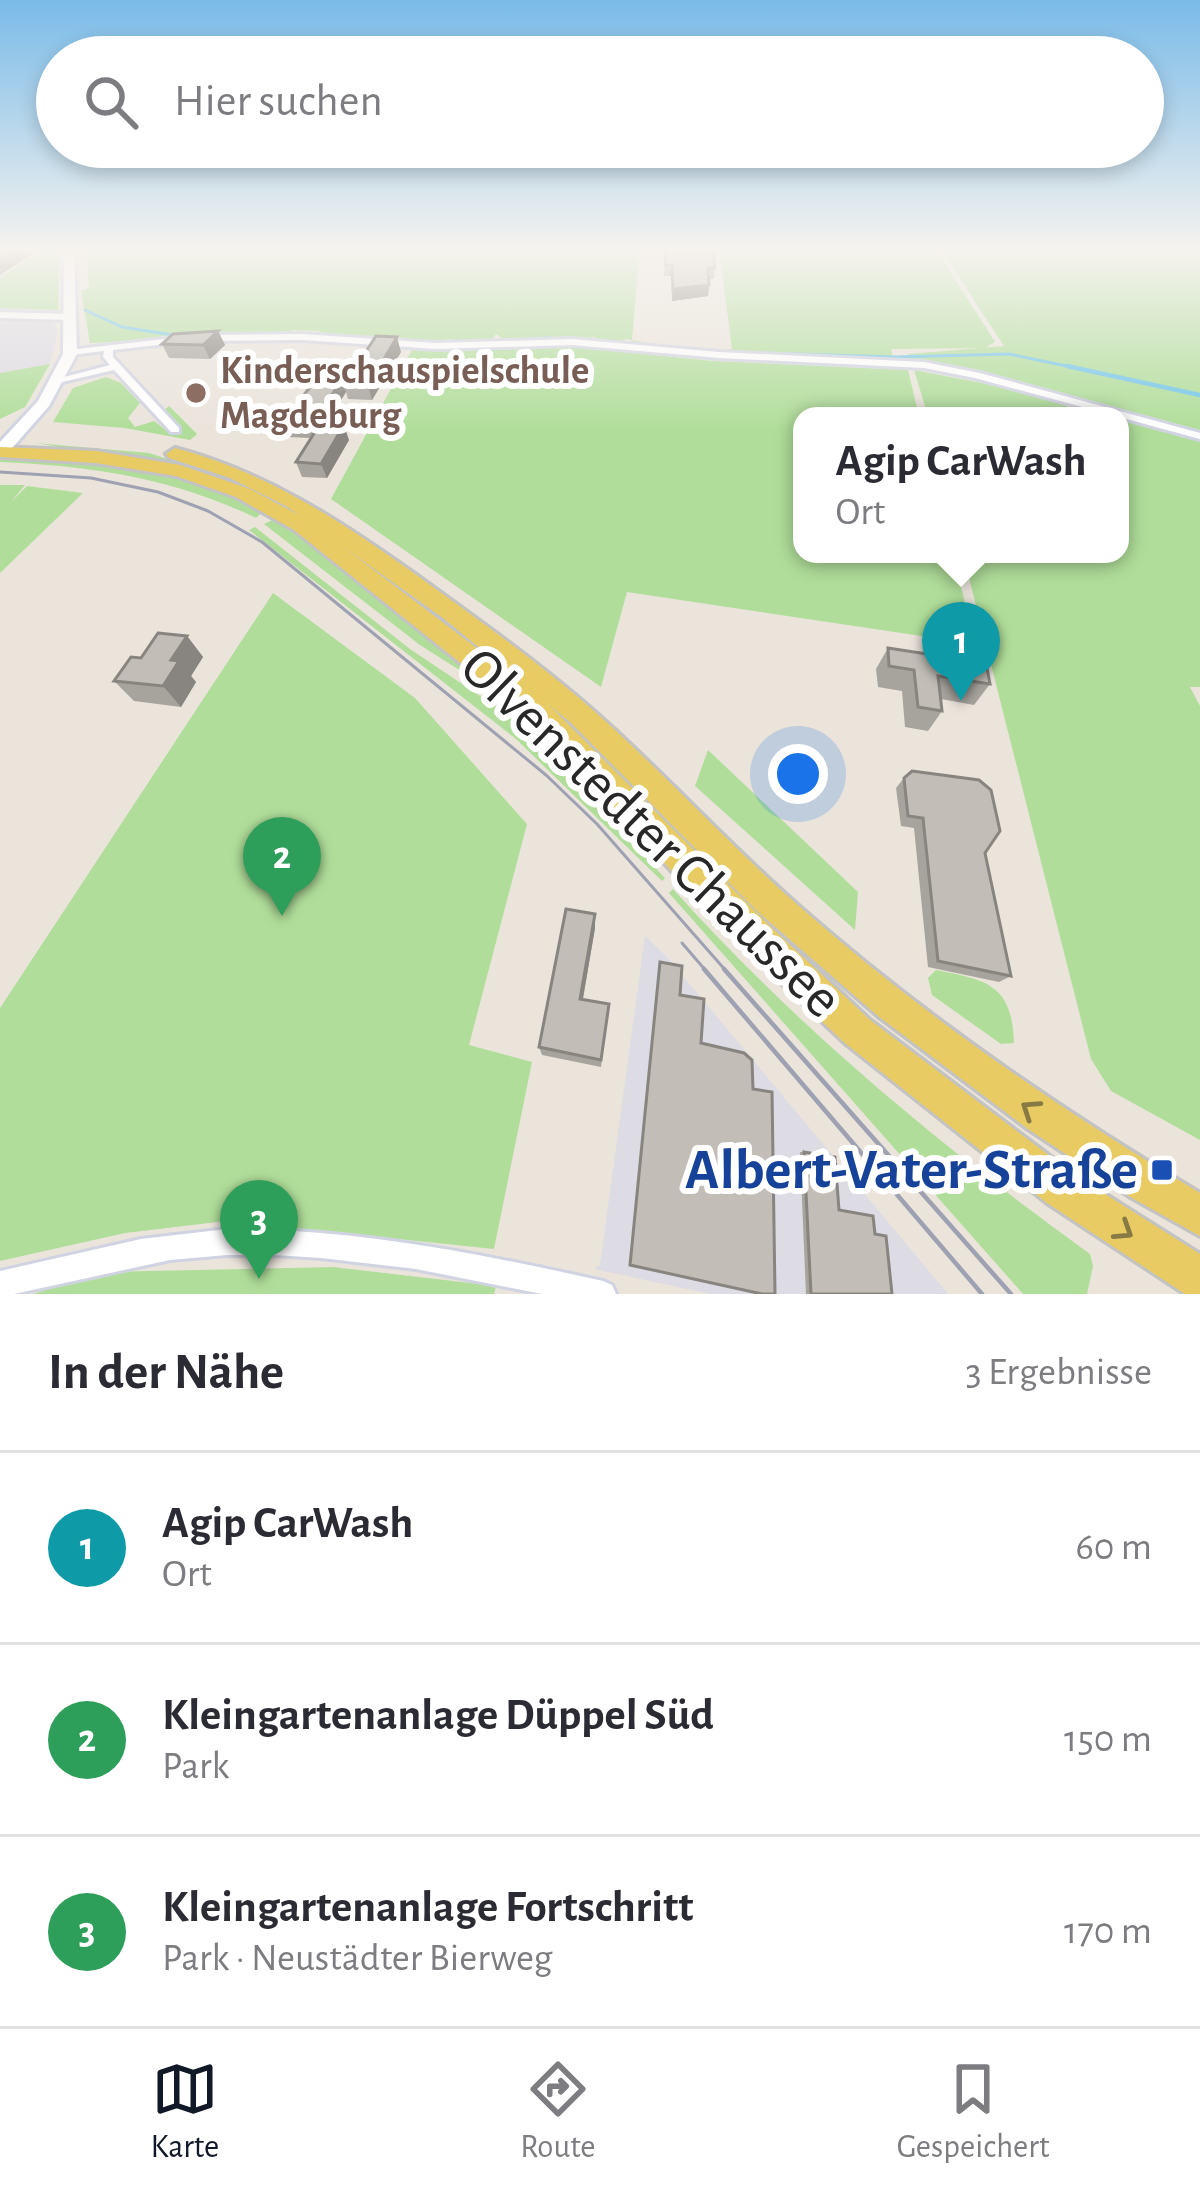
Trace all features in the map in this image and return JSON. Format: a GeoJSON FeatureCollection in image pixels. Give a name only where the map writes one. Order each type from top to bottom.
{"type":"FeatureCollection","features":[{"type":"Feature","properties":{"kind":"main road","name":"Olvenstedter Chaussee"},"geometry":{"type":"LineString","coordinates":[[4,445],[115,443],[192,458],[256,479],[306,506],[554,692],[759,892],[891,1007],[1023,1104],[1200,1216]]}},
{"type":"Feature","properties":{"kind":"main road","name":"Olvenstedter Chaussee"},"geometry":{"type":"LineString","coordinates":[[4,445],[180,471],[243,493],[301,525],[532,705],[748,928],[858,1032],[1060,1189],[1200,1279]]}},
{"type":"Feature","properties":{"kind":"street"},"geometry":{"type":"LineString","coordinates":[[4,445],[58,380],[71,352],[70,308]]}},
{"type":"Feature","properties":{"kind":"street"},"geometry":{"type":"LineString","coordinates":[[0,314],[70,316]]}},
{"type":"Feature","properties":{"kind":"street"},"geometry":{"type":"LineString","coordinates":[[71,352],[244,337],[436,346],[572,341],[719,356],[912,364],[976,375],[1094,407]]}},
{"type":"Feature","properties":{"kind":"street"},"geometry":{"type":"LineString","coordinates":[[109,347],[116,367],[175,430]]}},
{"type":"Feature","properties":{"kind":"street"},"geometry":{"type":"LineString","coordinates":[[58,380],[116,367]]}},
{"type":"Feature","properties":{"kind":"street"},"geometry":{"type":"LineString","coordinates":[[1129,417],[1200,436]]}},
{"type":"Feature","properties":{"kind":"street"},"geometry":{"type":"LineString","coordinates":[[0,1283],[144,1251],[228,1242],[406,1256],[603,1294]]}},
{"type":"Feature","properties":{"kind":"shaded area"},"geometry":{"type":"Polygon","coordinates":[[[0,318],[54,323],[58,331],[50,364],[0,373],[0,318]]]}},
{"type":"Feature","properties":{"kind":"shaded area"},"geometry":{"type":"Polygon","coordinates":[[[645,936],[948,1294],[711,1294],[594,1269],[600,1265],[645,936]]]}},
{"type":"Feature","properties":{"kind":"green space"},"geometry":{"type":"Polygon","coordinates":[[[84,308],[635,308],[632,340],[624,343],[597,341],[594,336],[590,341],[505,340],[496,334],[492,340],[452,344],[452,339],[443,340],[444,345],[385,335],[380,340],[290,330],[300,335],[211,336],[209,331],[205,337],[90,343],[84,308]]]}},
{"type":"Feature","properties":{"kind":"green space"},"geometry":{"type":"Polygon","coordinates":[[[727,308],[974,308],[995,342],[985,348],[891,349],[894,361],[698,352],[732,349],[727,308]]]}},
{"type":"Feature","properties":{"kind":"green space"},"geometry":{"type":"Polygon","coordinates":[[[979,308],[1200,308],[1200,430],[1129,411],[1129,407],[911,361],[908,354],[1004,346],[979,308]]]}},
{"type":"Feature","properties":{"kind":"green space"},"geometry":{"type":"Polygon","coordinates":[[[632,340],[689,350],[630,344],[632,340]]]}},
{"type":"Feature","properties":{"kind":"green space"},"geometry":{"type":"Polygon","coordinates":[[[549,344],[713,361],[908,370],[917,407],[793,407],[793,563],[955,563],[975,644],[627,592],[601,687],[331,499],[412,350],[549,344]]]}},
{"type":"Feature","properties":{"kind":"green space"},"geometry":{"type":"Polygon","coordinates":[[[50,364],[25,407],[0,419],[0,373],[50,364]]]}},
{"type":"Feature","properties":{"kind":"green space"},"geometry":{"type":"Polygon","coordinates":[[[914,370],[1077,407],[925,407],[914,370]]]}},
{"type":"Feature","properties":{"kind":"green space"},"geometry":{"type":"Polygon","coordinates":[[[106,377],[121,383],[140,403],[128,418],[135,427],[154,421],[170,433],[180,429],[163,411],[169,406],[197,434],[190,440],[53,422],[73,388],[106,377]]]}},
{"type":"Feature","properties":{"kind":"green space"},"geometry":{"type":"Polygon","coordinates":[[[1129,421],[1200,440],[1200,687],[1190,687],[1200,706],[1200,1140],[1111,1091],[1091,1059],[965,563],[1129,563],[1129,421]]]}},
{"type":"Feature","properties":{"kind":"green space"},"geometry":{"type":"Polygon","coordinates":[[[35,443],[149,453],[275,494],[519,673],[844,985],[735,895],[532,689],[308,519],[256,490],[194,468],[35,443]]]}},
{"type":"Feature","properties":{"kind":"green space"},"geometry":{"type":"Polygon","coordinates":[[[0,457],[101,464],[168,475],[263,511],[256,518],[163,484],[100,471],[0,462],[0,457]]]}},
{"type":"Feature","properties":{"kind":"green space"},"geometry":{"type":"Polygon","coordinates":[[[0,485],[25,485],[11,502],[27,486],[83,493],[0,573],[0,485]]]}},
{"type":"Feature","properties":{"kind":"green space"},"geometry":{"type":"Polygon","coordinates":[[[277,518],[513,699],[543,732],[508,701],[420,645],[264,524],[277,518]]]}},
{"type":"Feature","properties":{"kind":"green space"},"geometry":{"type":"Polygon","coordinates":[[[255,527],[410,649],[510,716],[665,878],[662,881],[516,739],[249,530],[255,527]]]}},
{"type":"Feature","properties":{"kind":"green space"},"geometry":{"type":"Polygon","coordinates":[[[273,593],[415,698],[527,824],[469,1045],[532,1062],[494,1249],[226,1221],[125,1233],[0,1261],[0,1008],[273,593]]]}},
{"type":"Feature","properties":{"kind":"green space"},"geometry":{"type":"Polygon","coordinates":[[[708,750],[858,892],[855,930],[695,786],[708,750]]]}},
{"type":"Feature","properties":{"kind":"green space"},"geometry":{"type":"Polygon","coordinates":[[[673,889],[770,990],[872,1083],[1090,1254],[1093,1266],[1087,1294],[1023,1294],[669,893],[673,889]]]}},
{"type":"Feature","properties":{"kind":"green space"},"geometry":{"type":"Polygon","coordinates":[[[936,970],[993,988],[1008,1008],[1014,1043],[1001,1044],[932,995],[928,978],[936,970]]]}},
{"type":"Feature","properties":{"kind":"green space"},"geometry":{"type":"Polygon","coordinates":[[[333,1267],[496,1286],[494,1294],[33,1294],[103,1272],[333,1267]]]}},
{"type":"Feature","properties":{"kind":"building"},"geometry":{"type":"Polygon","coordinates":[[[218,331],[203,345],[162,344],[173,334],[218,331]]]}},
{"type":"Feature","properties":{"kind":"building"},"geometry":{"type":"Polygon","coordinates":[[[376,336],[397,337],[368,386],[344,385],[376,336]]]}},
{"type":"Feature","properties":{"kind":"building"},"geometry":{"type":"Polygon","coordinates":[[[317,377],[342,379],[312,426],[283,424],[317,377]]]}},
{"type":"Feature","properties":{"kind":"building"},"geometry":{"type":"Polygon","coordinates":[[[320,424],[344,425],[321,464],[296,462],[320,424]]]}},
{"type":"Feature","properties":{"kind":"building"},"geometry":{"type":"Polygon","coordinates":[[[158,633],[187,636],[171,660],[179,661],[163,686],[114,681],[131,657],[141,658],[158,633]]]}},
{"type":"Feature","properties":{"kind":"building"},"geometry":{"type":"Polygon","coordinates":[[[888,648],[986,663],[990,684],[938,676],[942,711],[918,707],[914,670],[889,666],[888,648]]]}},
{"type":"Feature","properties":{"kind":"building"},"geometry":{"type":"Polygon","coordinates":[[[912,771],[979,780],[991,790],[1000,831],[985,853],[1011,976],[938,961],[923,818],[908,816],[904,778],[912,771]]]}},
{"type":"Feature","properties":{"kind":"building"},"geometry":{"type":"Polygon","coordinates":[[[566,909],[595,914],[580,999],[609,1004],[601,1060],[539,1047],[566,909]]]}},
{"type":"Feature","properties":{"kind":"building"},"geometry":{"type":"Polygon","coordinates":[[[660,962],[682,966],[680,995],[704,999],[701,1043],[744,1053],[752,1060],[753,1089],[772,1092],[775,1294],[630,1265],[660,962]]]}},
{"type":"Feature","properties":{"kind":"building"},"geometry":{"type":"Polygon","coordinates":[[[804,1152],[835,1157],[839,1210],[873,1216],[875,1234],[886,1236],[892,1294],[811,1294],[804,1152]]]}},
{"type":"Feature","properties":{"kind":"waterway"},"geometry":{"type":"LineString","coordinates":[[0,310],[44,314]]}},
{"type":"Feature","properties":{"kind":"waterway"},"geometry":{"type":"LineString","coordinates":[[85,310],[122,327],[179,336]]}},
{"type":"Feature","properties":{"kind":"waterway"},"geometry":{"type":"LineString","coordinates":[[216,334],[382,339]]}},
{"type":"Feature","properties":{"kind":"waterway"},"geometry":{"type":"LineString","coordinates":[[455,343],[547,338],[699,351],[895,357],[1009,354],[1076,368]]}},
{"type":"Feature","properties":{"kind":"waterway"},"geometry":{"type":"LineString","coordinates":[[1067,366],[1076,368]]}},
{"type":"Feature","properties":{"kind":"waterway"},"geometry":{"type":"LineString","coordinates":[[1076,368],[1081,369]]}},
{"type":"Feature","properties":{"kind":"waterway"},"geometry":{"type":"LineString","coordinates":[[1076,368],[1200,395]]}},
{"type":"Feature","properties":{"kind":"tram line"},"geometry":{"type":"LineString","coordinates":[[0,472],[91,478],[158,492],[208,511],[262,542],[546,775],[597,824],[727,972]]}},
{"type":"Feature","properties":{"kind":"tram line"},"geometry":{"type":"LineString","coordinates":[[682,943],[707,972]]}},
{"type":"Feature","properties":{"kind":"tram line"},"geometry":{"type":"LineString","coordinates":[[704,969],[982,1294]]}},
{"type":"Feature","properties":{"kind":"tram line"},"geometry":{"type":"LineString","coordinates":[[724,969],[1011,1294]]}},
{"type":"Feature","properties":{"kind":"place","name":"Kinderschauspielschule Magdeburg"},"geometry":{"type":"Point","coordinates":[196,393]}},
{"type":"Feature","properties":{"kind":"place","name":"Agip CarWash"},"geometry":{"type":"Point","coordinates":[961,701]}},
{"type":"Feature","properties":{"kind":"place","name":"Kleingartenanlage Düppel Süd"},"geometry":{"type":"Point","coordinates":[282,916]}},
{"type":"Feature","properties":{"kind":"place","name":"Albert-Vater-Straße"},"geometry":{"type":"Point","coordinates":[1162,1170]}},
{"type":"Feature","properties":{"kind":"place","name":"Kleingartenanlage Fortschritt"},"geometry":{"type":"Point","coordinates":[259,1279]}}]}
